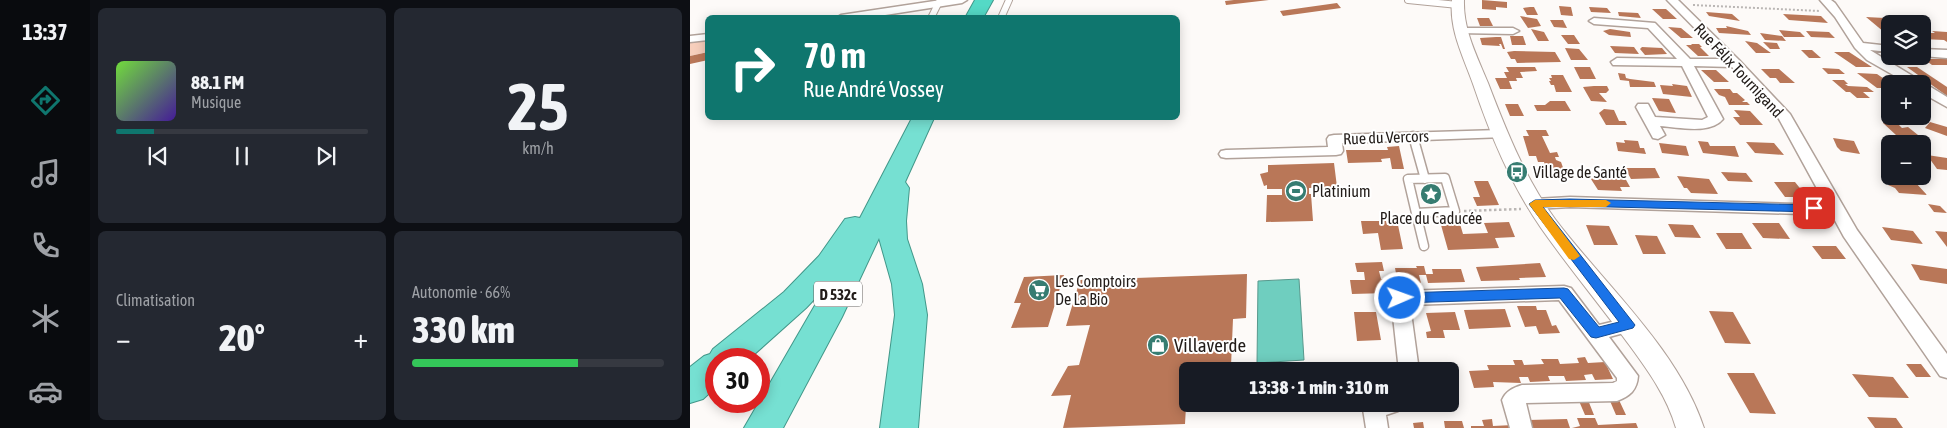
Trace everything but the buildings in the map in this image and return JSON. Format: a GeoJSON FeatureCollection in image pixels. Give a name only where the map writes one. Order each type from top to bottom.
{"type":"FeatureCollection","features":[{"type":"Feature","properties":{"kind":"highway"},"geometry":{"type":"LineString","coordinates":[[976,15],[984,0]]}},
{"type":"Feature","properties":{"kind":"highway","name":"D 532c"},"geometry":{"type":"LineString","coordinates":[[763,428],[826,318],[922,120]]}},
{"type":"Feature","properties":{"kind":"highway"},"geometry":{"type":"LineString","coordinates":[[738,348],[795,300],[830,263],[905,155]]}},
{"type":"Feature","properties":{"kind":"highway"},"geometry":{"type":"LineString","coordinates":[[899,428],[911,315],[908,284],[893,239],[892,221],[896,187],[905,155]]}},
{"type":"Feature","properties":{"kind":"highway"},"geometry":{"type":"LineString","coordinates":[[690,388],[705,375]]}},
{"type":"Feature","properties":{"kind":"street"},"geometry":{"type":"LineString","coordinates":[[859,15],[962,0]]}},
{"type":"Feature","properties":{"kind":"street"},"geometry":{"type":"LineString","coordinates":[[1825,0],[1839,12],[1860,46],[1872,57],[1903,75]]}},
{"type":"Feature","properties":{"kind":"street"},"geometry":{"type":"LineString","coordinates":[[1458,2],[1462,31],[1500,134],[1517,172],[1536,206],[1628,325],[1675,391],[1687,416],[1690,428]]}},
{"type":"Feature","properties":{"kind":"street","name":"Rue Félix Tournigand"},"geometry":{"type":"LineString","coordinates":[[1674,2],[1735,62],[1784,117],[1836,210],[1947,370]]}},
{"type":"Feature","properties":{"kind":"street"},"geometry":{"type":"LineString","coordinates":[[1592,20],[1651,25],[1686,62],[1716,119],[1704,124],[1650,121]]}},
{"type":"Feature","properties":{"kind":"street"},"geometry":{"type":"LineString","coordinates":[[1462,31],[1513,31]]}},
{"type":"Feature","properties":{"kind":"street"},"geometry":{"type":"LineString","coordinates":[[690,39],[705,37]]}},
{"type":"Feature","properties":{"kind":"street"},"geometry":{"type":"LineString","coordinates":[[1860,46],[1881,48]]}},
{"type":"Feature","properties":{"kind":"street"},"geometry":{"type":"LineString","coordinates":[[1931,53],[1947,54]]}},
{"type":"Feature","properties":{"kind":"street"},"geometry":{"type":"LineString","coordinates":[[1617,62],[1735,62]]}},
{"type":"Feature","properties":{"kind":"street"},"geometry":{"type":"LineString","coordinates":[[1931,93],[1947,103]]}},
{"type":"Feature","properties":{"kind":"street"},"geometry":{"type":"LineString","coordinates":[[1643,107],[1658,135]]}},
{"type":"Feature","properties":{"kind":"street","name":"Rue du Vercors"},"geometry":{"type":"LineString","coordinates":[[1226,154],[1336,151],[1334,138],[1500,134]]}},
{"type":"Feature","properties":{"kind":"street"},"geometry":{"type":"LineString","coordinates":[[1536,206],[1570,202],[1836,210]]}},
{"type":"Feature","properties":{"kind":"street"},"geometry":{"type":"LineString","coordinates":[[1408,362],[1400,298],[1564,293],[1628,376],[1627,385],[1617,392],[1522,394],[1513,400],[1521,428]]}},
{"type":"Feature","properties":{"kind":"street"},"geometry":{"type":"LineString","coordinates":[[1596,333],[1628,325]]}},
{"type":"Feature","properties":{"kind":"street"},"geometry":{"type":"LineString","coordinates":[[1374,412],[1377,428]]}},
{"type":"Feature","properties":{"kind":"lane"},"geometry":{"type":"LineString","coordinates":[[1002,15],[1009,0]]}},
{"type":"Feature","properties":{"kind":"lane"},"geometry":{"type":"LineString","coordinates":[[1408,0],[1458,2]]}},
{"type":"Feature","properties":{"kind":"lane"},"geometry":{"type":"LineString","coordinates":[[932,15],[939,2]]}},
{"type":"Feature","properties":{"kind":"lane"},"geometry":{"type":"LineString","coordinates":[[1413,136],[1425,179]]}},
{"type":"Feature","properties":{"kind":"lane"},"geometry":{"type":"LineString","coordinates":[[1416,212],[1455,211],[1445,178],[1408,179],[1424,246]]}},
{"type":"Feature","properties":{"kind":"path"},"geometry":{"type":"LineString","coordinates":[[1674,2],[1839,12]]}},
{"type":"Feature","properties":{"kind":"path"},"geometry":{"type":"LineString","coordinates":[[1455,211],[1536,206]]}},
{"type":"Feature","properties":{"kind":"shaded area"},"geometry":{"type":"Polygon","coordinates":[[[705,39],[705,52],[690,56],[690,42],[705,39]]]}},
{"type":"Feature","properties":{"kind":"shaded area"},"geometry":{"type":"Polygon","coordinates":[[[1299,279],[1304,360],[1257,362],[1258,281],[1299,279]]]}},
{"type":"Feature","properties":{"kind":"slow traffic"},"geometry":{"type":"LineString","coordinates":[[1574,256],[1535,204],[1570,202],[1606,203]]}},
{"type":"Feature","properties":{"kind":"place","name":"Village de Santé"},"geometry":{"type":"Point","coordinates":[1517,172]}},
{"type":"Feature","properties":{"kind":"place","name":"Platinium"},"geometry":{"type":"Point","coordinates":[1296,191]}},
{"type":"Feature","properties":{"kind":"place","name":"Place du Caducée"},"geometry":{"type":"Point","coordinates":[1431,194]}},
{"type":"Feature","properties":{"kind":"place","name":"Les Comptoirs De La Bio"},"geometry":{"type":"Point","coordinates":[1039,290]}},
{"type":"Feature","properties":{"kind":"place","name":"Villaverde"},"geometry":{"type":"Point","coordinates":[1158,345]}},
{"type":"Feature","properties":{"kind":"route"},"geometry":{"type":"LineString","coordinates":[[1400,298],[1564,293],[1596,333],[1628,325],[1560,239],[1535,204],[1570,202],[1814,208]]}}]}
